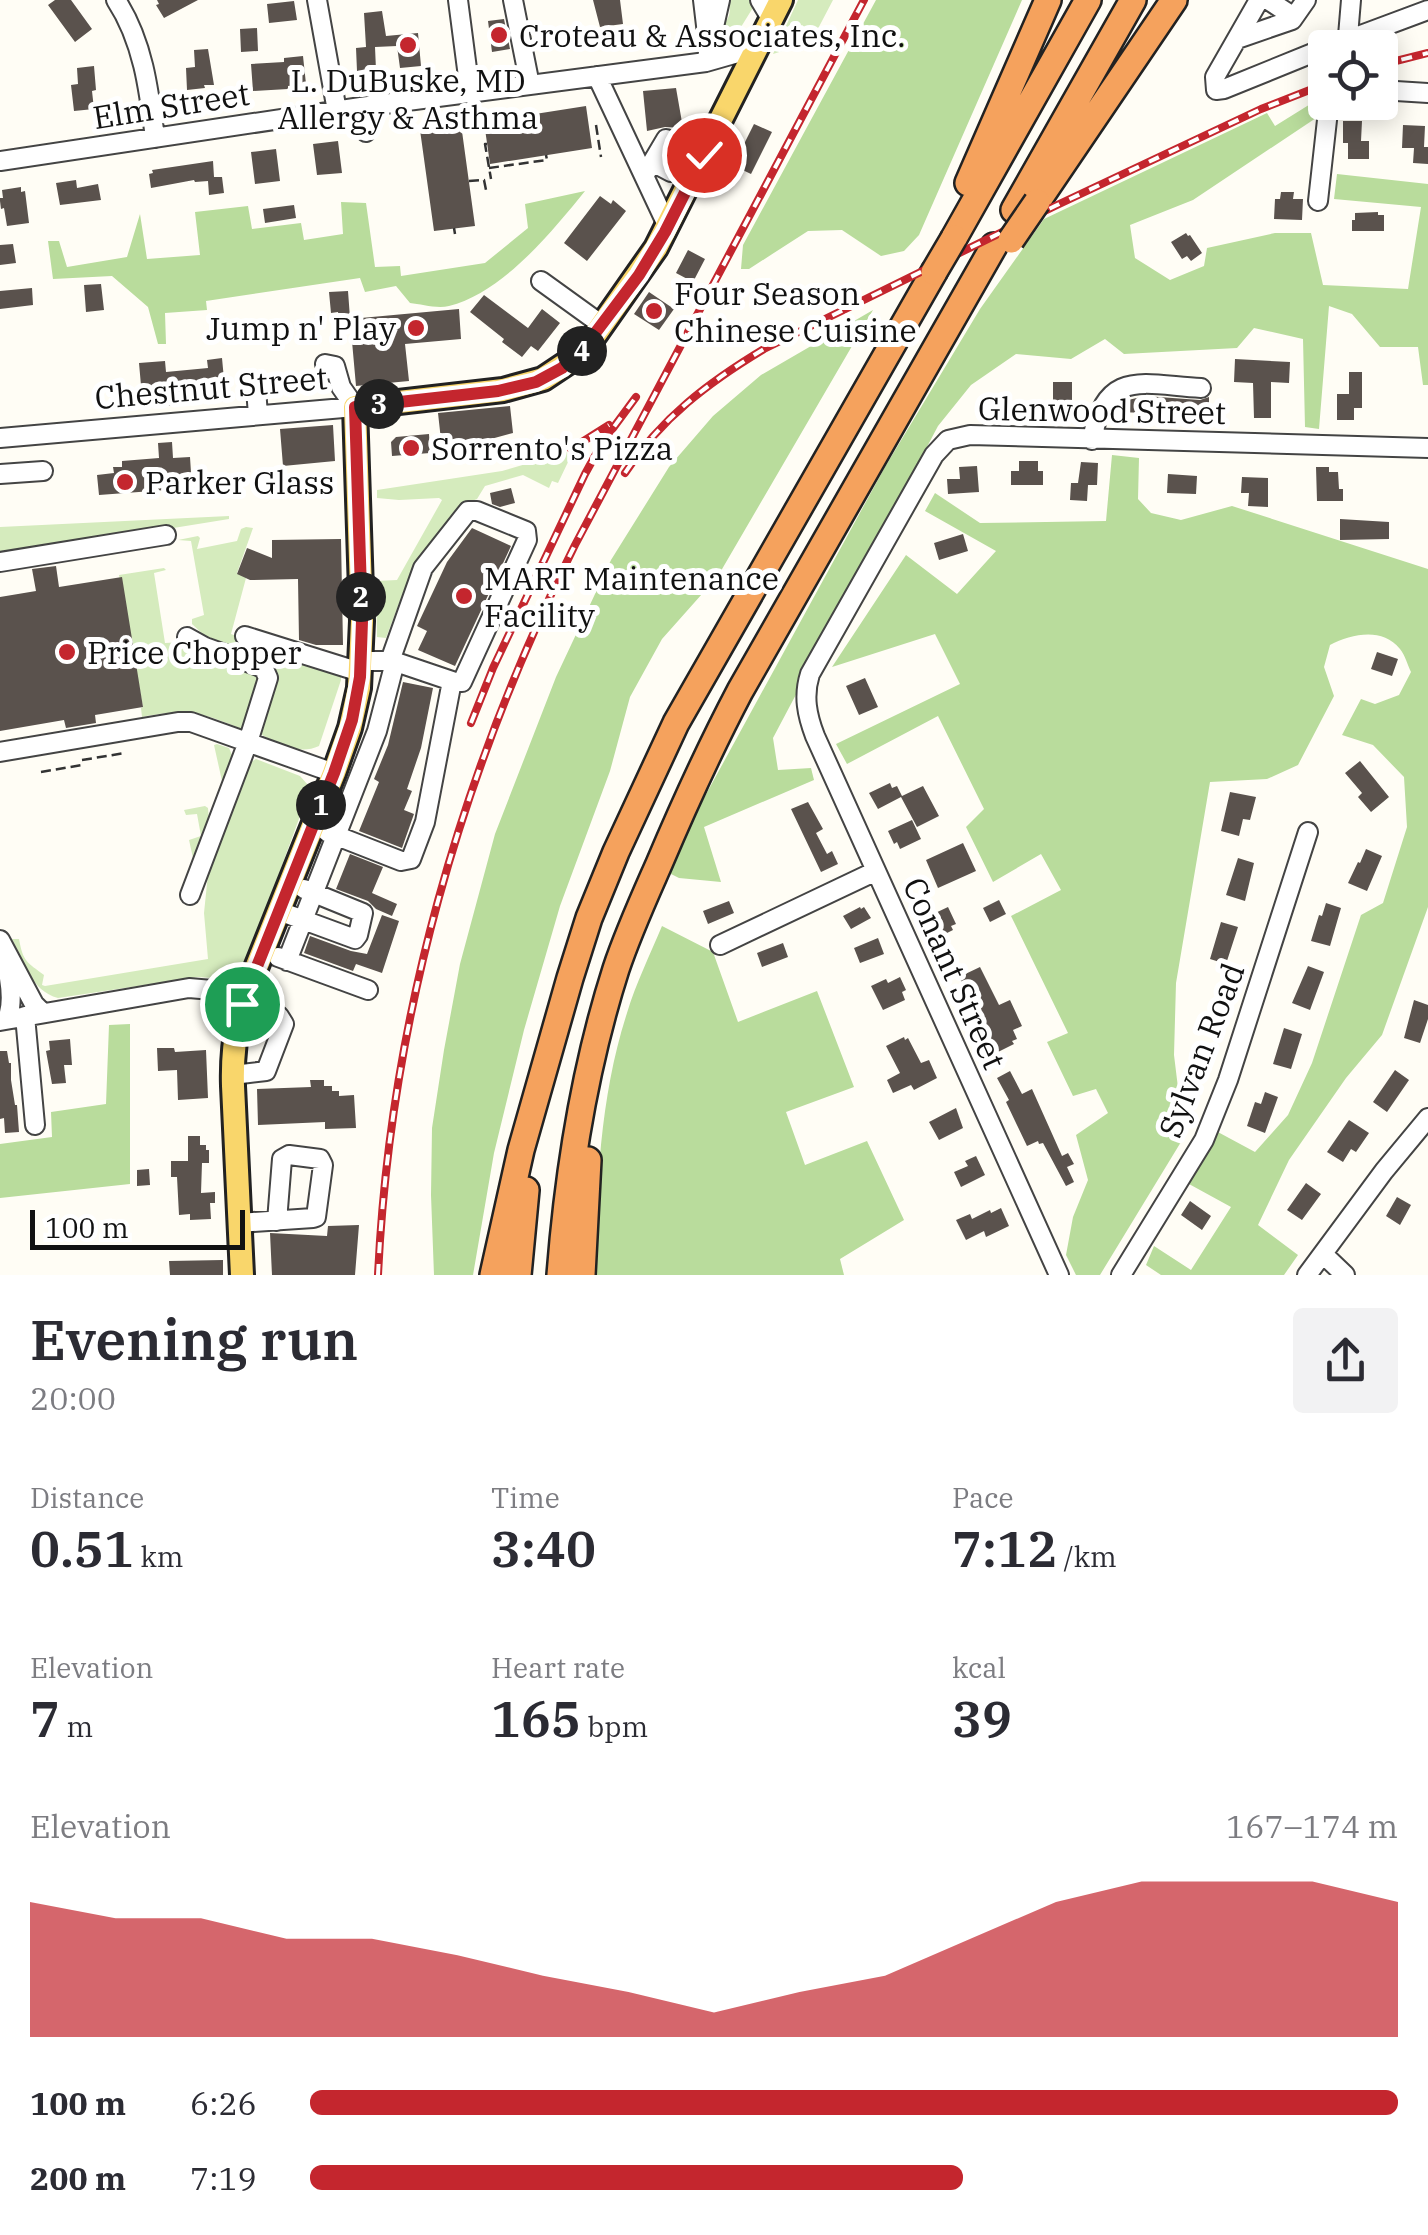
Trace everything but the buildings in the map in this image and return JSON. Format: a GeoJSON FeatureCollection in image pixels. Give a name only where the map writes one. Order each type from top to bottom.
{"type":"FeatureCollection","features":[{"type":"Feature","properties":{"kind":"highway"},"geometry":{"type":"LineString","coordinates":[[947,241],[1048,0]]}},
{"type":"Feature","properties":{"kind":"highway"},"geometry":{"type":"LineString","coordinates":[[493,1275],[522,1150],[589,918],[676,723],[897,338],[947,241],[1088,0]]}},
{"type":"Feature","properties":{"kind":"highway"},"geometry":{"type":"LineString","coordinates":[[1026,206],[1133,0]]}},
{"type":"Feature","properties":{"kind":"highway"},"geometry":{"type":"LineString","coordinates":[[560,1275],[580,1110],[613,983],[641,906],[706,756],[926,366],[1002,243],[1174,0]]}},
{"type":"Feature","properties":{"kind":"highway"},"geometry":{"type":"LineString","coordinates":[[582,1275],[588,1150],[613,983]]}},
{"type":"Feature","properties":{"kind":"highway"},"geometry":{"type":"LineString","coordinates":[[518,1275],[527,1180],[549,1057]]}},
{"type":"Feature","properties":{"kind":"main road"},"geometry":{"type":"LineString","coordinates":[[602,325],[668,227],[694,150],[769,14]]}},
{"type":"Feature","properties":{"kind":"main road","name":"Chestnut Street"},"geometry":{"type":"LineString","coordinates":[[355,407],[498,391],[545,378],[573,360],[602,325]]}},
{"type":"Feature","properties":{"kind":"main road"},"geometry":{"type":"LineString","coordinates":[[242,1275],[234,1041],[243,1001],[337,764],[353,716],[361,666],[355,407]]}},
{"type":"Feature","properties":{"kind":"street"},"geometry":{"type":"LineString","coordinates":[[116,0],[142,60],[155,138]]}},
{"type":"Feature","properties":{"kind":"street"},"geometry":{"type":"LineString","coordinates":[[317,0],[337,111]]}},
{"type":"Feature","properties":{"kind":"street"},"geometry":{"type":"LineString","coordinates":[[458,0],[470,92]]}},
{"type":"Feature","properties":{"kind":"street"},"geometry":{"type":"LineString","coordinates":[[513,0],[530,85]]}},
{"type":"Feature","properties":{"kind":"street"},"geometry":{"type":"LineString","coordinates":[[1259,0],[1215,77],[1216,90],[1308,55]]}},
{"type":"Feature","properties":{"kind":"street"},"geometry":{"type":"LineString","coordinates":[[1268,0],[1294,17]]}},
{"type":"Feature","properties":{"kind":"street"},"geometry":{"type":"LineString","coordinates":[[1237,39],[1287,22],[1306,0]]}},
{"type":"Feature","properties":{"kind":"street"},"geometry":{"type":"LineString","coordinates":[[1348,30],[1350,0]]}},
{"type":"Feature","properties":{"kind":"street"},"geometry":{"type":"LineString","coordinates":[[707,53],[714,3]]}},
{"type":"Feature","properties":{"kind":"street"},"geometry":{"type":"LineString","coordinates":[[1379,30],[1428,10]]}},
{"type":"Feature","properties":{"kind":"street","name":"Elm Street"},"geometry":{"type":"LineString","coordinates":[[0,161],[530,85],[564,73],[597,76],[644,62],[707,53],[734,54],[769,14]]}},
{"type":"Feature","properties":{"kind":"street"},"geometry":{"type":"LineString","coordinates":[[597,76],[648,169],[668,227]]}},
{"type":"Feature","properties":{"kind":"street"},"geometry":{"type":"LineString","coordinates":[[1398,91],[1428,93]]}},
{"type":"Feature","properties":{"kind":"street"},"geometry":{"type":"LineString","coordinates":[[363,107],[366,132]]}},
{"type":"Feature","properties":{"kind":"street"},"geometry":{"type":"LineString","coordinates":[[1318,201],[1328,120]]}},
{"type":"Feature","properties":{"kind":"street"},"geometry":{"type":"LineString","coordinates":[[648,169],[666,139],[694,150]]}},
{"type":"Feature","properties":{"kind":"street"},"geometry":{"type":"LineString","coordinates":[[541,282],[602,325]]}},
{"type":"Feature","properties":{"kind":"street"},"geometry":{"type":"LineString","coordinates":[[326,364],[336,366],[341,387],[355,407]]}},
{"type":"Feature","properties":{"kind":"street"},"geometry":{"type":"LineString","coordinates":[[1092,440],[1103,406],[1115,390],[1128,384],[1201,388]]}},
{"type":"Feature","properties":{"kind":"street"},"geometry":{"type":"LineString","coordinates":[[256,389],[258,415]]}},
{"type":"Feature","properties":{"kind":"street","name":"Chestnut Street"},"geometry":{"type":"LineString","coordinates":[[0,438],[355,407]]}},
{"type":"Feature","properties":{"kind":"street","name":"Glenwood Street"},"geometry":{"type":"LineString","coordinates":[[805,694],[814,664],[940,446],[948,440],[970,435],[1428,448]]}},
{"type":"Feature","properties":{"kind":"street"},"geometry":{"type":"LineString","coordinates":[[0,474],[43,471]]}},
{"type":"Feature","properties":{"kind":"street"},"geometry":{"type":"LineString","coordinates":[[245,636],[361,666],[392,661],[462,682],[528,534],[468,510],[423,568],[392,661],[380,722],[287,961]]}},
{"type":"Feature","properties":{"kind":"street"},"geometry":{"type":"LineString","coordinates":[[0,562],[166,535]]}},
{"type":"Feature","properties":{"kind":"street"},"geometry":{"type":"LineString","coordinates":[[187,638],[258,666],[267,673],[268,683],[190,895]]}},
{"type":"Feature","properties":{"kind":"street"},"geometry":{"type":"LineString","coordinates":[[312,826],[400,862],[411,859],[424,822],[452,681]]}},
{"type":"Feature","properties":{"kind":"street","name":"Conant Street"},"geometry":{"type":"LineString","coordinates":[[805,694],[815,736],[1059,1275]]}},
{"type":"Feature","properties":{"kind":"street"},"geometry":{"type":"LineString","coordinates":[[353,716],[380,722]]}},
{"type":"Feature","properties":{"kind":"street"},"geometry":{"type":"LineString","coordinates":[[0,752],[192,722],[248,742],[337,764],[365,764]]}},
{"type":"Feature","properties":{"kind":"street","name":"Sylvan Road"},"geometry":{"type":"LineString","coordinates":[[1121,1275],[1213,1122],[1308,832]]}},
{"type":"Feature","properties":{"kind":"street"},"geometry":{"type":"LineString","coordinates":[[720,945],[876,870]]}},
{"type":"Feature","properties":{"kind":"street"},"geometry":{"type":"LineString","coordinates":[[279,911],[350,939],[358,935],[363,914],[359,910],[290,884]]}},
{"type":"Feature","properties":{"kind":"street"},"geometry":{"type":"LineString","coordinates":[[1,942],[10,981],[10,1011],[19,1018],[35,1125]]}},
{"type":"Feature","properties":{"kind":"street"},"geometry":{"type":"LineString","coordinates":[[1,942],[34,1004],[19,1018]]}},
{"type":"Feature","properties":{"kind":"street"},"geometry":{"type":"LineString","coordinates":[[263,952],[368,990]]}},
{"type":"Feature","properties":{"kind":"street"},"geometry":{"type":"LineString","coordinates":[[19,1018],[189,988],[212,990],[279,1016],[284,1024],[266,1071],[233,1074]]}},
{"type":"Feature","properties":{"kind":"street"},"geometry":{"type":"LineString","coordinates":[[1307,1275],[1428,1118]]}},
{"type":"Feature","properties":{"kind":"street"},"geometry":{"type":"LineString","coordinates":[[239,1223],[277,1221]]}},
{"type":"Feature","properties":{"kind":"street"},"geometry":{"type":"LineString","coordinates":[[1323,1254],[1345,1275]]}},
{"type":"Feature","properties":{"kind":"path"},"geometry":{"type":"LineString","coordinates":[[438,112],[440,127]]}},
{"type":"Feature","properties":{"kind":"path"},"geometry":{"type":"LineString","coordinates":[[589,126],[596,126],[601,157]]}},
{"type":"Feature","properties":{"kind":"path"},"geometry":{"type":"LineString","coordinates":[[487,144],[491,179]]}},
{"type":"Feature","properties":{"kind":"path"},"geometry":{"type":"LineString","coordinates":[[489,168],[547,160],[546,155]]}},
{"type":"Feature","properties":{"kind":"path"},"geometry":{"type":"LineString","coordinates":[[469,181],[484,180],[486,190]]}},
{"type":"Feature","properties":{"kind":"path"},"geometry":{"type":"LineString","coordinates":[[454,228],[455,234]]}},
{"type":"Feature","properties":{"kind":"path"},"geometry":{"type":"LineString","coordinates":[[41,772],[125,753]]}},
{"type":"Feature","properties":{"kind":"green space"},"geometry":{"type":"Polygon","coordinates":[[[730,0],[751,0],[754,6],[741,27],[718,40],[729,16],[730,0]]]}},
{"type":"Feature","properties":{"kind":"green space"},"geometry":{"type":"Polygon","coordinates":[[[798,0],[833,0],[811,42],[773,54],[798,0]]]}},
{"type":"Feature","properties":{"kind":"green space"},"geometry":{"type":"Polygon","coordinates":[[[876,0],[1022,0],[919,235],[904,251],[881,256],[842,230],[808,231],[749,269],[741,269],[743,245],[876,0]]]}},
{"type":"Feature","properties":{"kind":"green space"},"geometry":{"type":"Polygon","coordinates":[[[1308,105],[1308,120],[1313,120],[1193,200],[1130,225],[1135,258],[1170,280],[1204,266],[1207,248],[1275,233],[1311,233],[1323,285],[1408,289],[1421,207],[1334,199],[1337,174],[1428,184],[1428,385],[1423,385],[1418,347],[1380,347],[1352,314],[1329,306],[1319,429],[1305,427],[1303,339],[1254,328],[1237,348],[1124,354],[1105,339],[1071,359],[1016,354],[971,385],[938,426],[773,738],[778,770],[811,768],[814,780],[704,827],[721,882],[679,878],[669,873],[704,798],[885,467],[980,309],[1044,219],[1267,113],[1275,126],[1308,105]]]}},
{"type":"Feature","properties":{"kind":"green space"},"geometry":{"type":"Polygon","coordinates":[[[585,191],[507,275],[469,299],[444,307],[410,303],[396,286],[365,292],[360,278],[206,301],[207,310],[165,313],[166,344],[158,344],[148,307],[112,276],[53,279],[48,241],[59,241],[67,267],[127,257],[140,214],[147,259],[200,255],[195,212],[248,206],[252,229],[301,223],[304,240],[343,234],[341,202],[366,203],[375,267],[400,266],[401,276],[485,263],[528,228],[525,204],[585,191]]]}},
{"type":"Feature","properties":{"kind":"green space"},"geometry":{"type":"Polygon","coordinates":[[[873,310],[718,576],[662,639],[630,697],[610,771],[560,906],[524,1030],[494,1153],[473,1275],[434,1275],[432,1128],[460,964],[495,834],[556,677],[611,560],[669,467],[713,416],[761,375],[873,310]]]}},
{"type":"Feature","properties":{"kind":"green space"},"geometry":{"type":"Polygon","coordinates":[[[567,452],[569,460],[558,483],[552,481],[549,488],[523,475],[485,486],[477,499],[461,505],[423,554],[386,638],[377,637],[376,581],[397,580],[442,500],[377,498],[377,490],[502,471],[567,452]]]}},
{"type":"Feature","properties":{"kind":"green space"},"geometry":{"type":"Polygon","coordinates":[[[1112,455],[1139,458],[1138,499],[1151,513],[1181,520],[1232,506],[1428,569],[1428,907],[1382,1035],[1346,1078],[1289,1160],[1258,1225],[1298,1255],[1284,1275],[1161,1275],[1146,1265],[1154,1246],[1191,1270],[1231,1207],[1189,1184],[1216,1131],[1255,1152],[1288,1115],[1312,1063],[1361,915],[1383,903],[1407,827],[1404,777],[1373,745],[1342,735],[1361,699],[1375,704],[1399,695],[1411,672],[1400,649],[1376,635],[1348,638],[1330,645],[1324,667],[1334,696],[1298,765],[1267,779],[1210,782],[1176,983],[1174,1055],[1184,1137],[1100,1275],[1076,1275],[1066,1255],[1073,1217],[1088,1180],[1076,1135],[1108,1113],[1096,1089],[1073,1096],[1047,1042],[1068,1033],[1011,916],[1061,890],[1041,854],[993,882],[966,827],[984,809],[938,716],[847,764],[836,744],[960,684],[935,634],[832,667],[906,555],[957,594],[996,551],[925,511],[935,493],[980,523],[1106,521],[1112,455]]]}},
{"type":"Feature","properties":{"kind":"green space"},"geometry":{"type":"Polygon","coordinates":[[[229,519],[0,556],[0,527],[229,519]]]}},
{"type":"Feature","properties":{"kind":"green space"},"geometry":{"type":"Polygon","coordinates":[[[253,528],[237,573],[246,578],[231,634],[341,675],[319,746],[312,749],[290,748],[262,735],[278,680],[275,668],[208,639],[192,624],[192,619],[204,615],[191,541],[178,540],[198,536],[197,549],[237,541],[241,529],[253,528]]]}},
{"type":"Feature","properties":{"kind":"green space"},"geometry":{"type":"Polygon","coordinates":[[[164,568],[154,573],[165,643],[182,642],[208,658],[260,676],[242,729],[193,713],[142,717],[119,575],[164,568]]]}},
{"type":"Feature","properties":{"kind":"green space"},"geometry":{"type":"Polygon","coordinates":[[[214,745],[229,748],[232,755],[222,781],[214,745]]]}},
{"type":"Feature","properties":{"kind":"green space"},"geometry":{"type":"Polygon","coordinates":[[[256,759],[300,776],[308,785],[307,797],[248,958],[238,973],[228,979],[198,977],[58,998],[41,989],[12,939],[19,939],[27,961],[44,975],[45,986],[208,959],[204,913],[208,874],[234,799],[239,797],[243,776],[256,759]]]}},
{"type":"Feature","properties":{"kind":"green space"},"geometry":{"type":"Polygon","coordinates":[[[205,806],[209,820],[193,858],[189,840],[201,836],[197,814],[186,815],[184,810],[205,806]]]}},
{"type":"Feature","properties":{"kind":"green space"},"geometry":{"type":"Polygon","coordinates":[[[662,926],[713,952],[738,1022],[817,991],[854,1087],[786,1112],[805,1165],[867,1141],[904,1220],[840,1259],[844,1275],[595,1275],[598,1176],[611,1077],[631,1002],[662,926]]]}},
{"type":"Feature","properties":{"kind":"green space"},"geometry":{"type":"Polygon","coordinates":[[[130,1024],[130,1184],[0,1198],[0,1144],[52,1137],[51,1112],[106,1104],[109,1025],[130,1024]]]}},
{"type":"Feature","properties":{"kind":"railway"},"geometry":{"type":"LineString","coordinates":[[378,1275],[385,1180],[416,992],[438,900],[498,719],[575,545],[864,0]]}},
{"type":"Feature","properties":{"kind":"railway"},"geometry":{"type":"LineString","coordinates":[[1398,60],[1428,53]]}},
{"type":"Feature","properties":{"kind":"railway"},"geometry":{"type":"LineString","coordinates":[[625,473],[670,418],[764,349],[1055,206],[1308,91]]}},
{"type":"Feature","properties":{"kind":"railway"},"geometry":{"type":"LineString","coordinates":[[471,723],[585,474],[636,397]]}},
{"type":"Feature","properties":{"kind":"railway"},"geometry":{"type":"LineString","coordinates":[[571,449],[609,425]]}},
{"type":"Feature","properties":{"kind":"place","name":"Croteau & Associates, Inc."},"geometry":{"type":"Point","coordinates":[499,35]}},
{"type":"Feature","properties":{"kind":"place","name":"L. DuBuske, MD Allergy & Asthma"},"geometry":{"type":"Point","coordinates":[408,45]}},
{"type":"Feature","properties":{"kind":"place","name":"Four Season Chinese Cuisine"},"geometry":{"type":"Point","coordinates":[654,311]}},
{"type":"Feature","properties":{"kind":"place","name":"Jump n' Play"},"geometry":{"type":"Point","coordinates":[416,328]}},
{"type":"Feature","properties":{"kind":"place","name":"Sorrento's Pizza"},"geometry":{"type":"Point","coordinates":[411,448]}},
{"type":"Feature","properties":{"kind":"place","name":"Parker Glass"},"geometry":{"type":"Point","coordinates":[125,482]}},
{"type":"Feature","properties":{"kind":"place","name":"MART Maintenance Facility"},"geometry":{"type":"Point","coordinates":[464,596]}},
{"type":"Feature","properties":{"kind":"place","name":"Price Chopper"},"geometry":{"type":"Point","coordinates":[67,652]}},
{"type":"Feature","properties":{"kind":"route"},"geometry":{"type":"LineString","coordinates":[[242,1004],[334,773],[359,688],[362,621],[355,407],[498,391],[536,382],[562,368],[584,348],[639,275],[704,155]]}}]}
